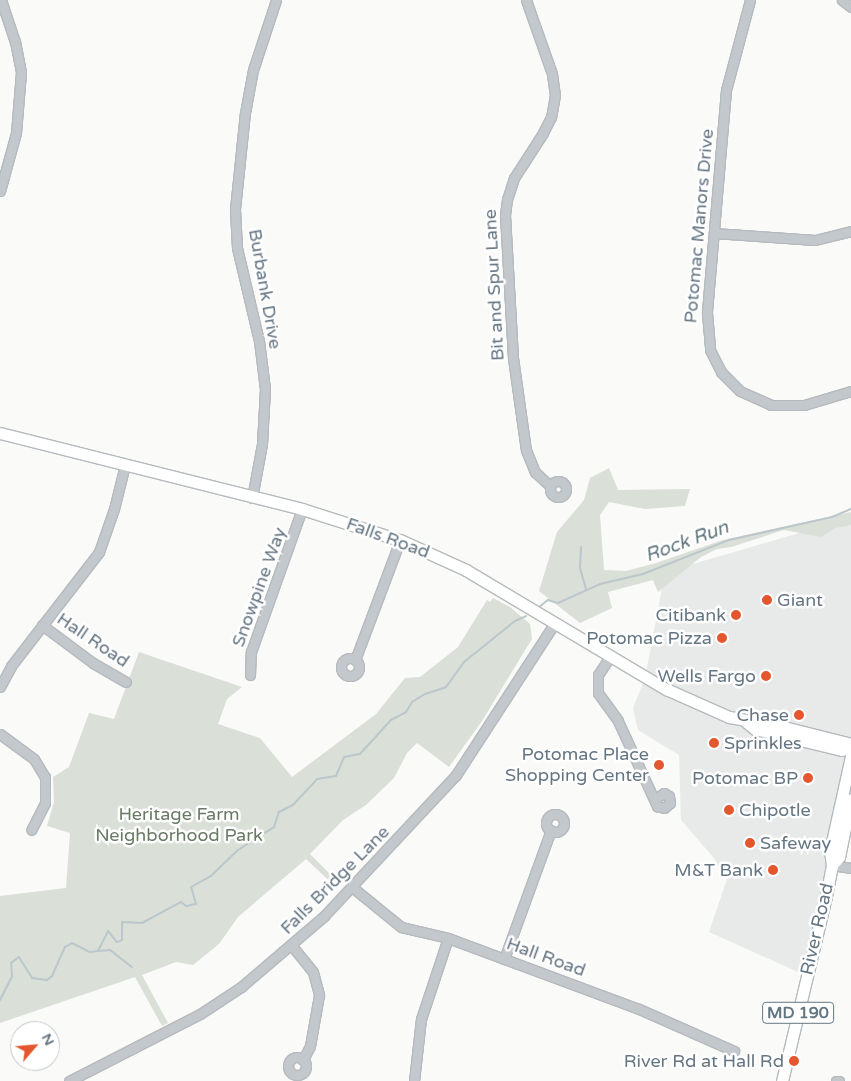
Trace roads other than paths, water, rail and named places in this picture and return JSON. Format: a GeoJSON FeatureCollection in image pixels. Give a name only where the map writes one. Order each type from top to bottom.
{"type":"FeatureCollection","features":[{"type":"Feature","properties":{"kind":"main road","name":"Falls Road"},"geometry":{"type":"LineString","coordinates":[[0,433],[252,498],[302,509],[400,540],[466,570],[608,658],[666,689],[745,721],[755,729],[842,750],[851,748]]}},
{"type":"Feature","properties":{"kind":"main road","name":"Falls Road"},"geometry":{"type":"LineString","coordinates":[[745,721],[762,721],[851,744]]}},
{"type":"Feature","properties":{"kind":"main road","name":"River Road"},"geometry":{"type":"LineString","coordinates":[[785,1081],[832,865],[830,850],[851,756]]}},
{"type":"Feature","properties":{"kind":"main road","name":"River Road"},"geometry":{"type":"LineString","coordinates":[[832,865],[840,858],[851,799]]}},
{"type":"Feature","properties":{"kind":"street"},"geometry":{"type":"LineString","coordinates":[[1,0],[15,42],[21,70],[16,133],[1,186]]}},
{"type":"Feature","properties":{"kind":"street","name":"Burbank Drive"},"geometry":{"type":"LineString","coordinates":[[252,498],[262,444],[265,389],[259,341],[238,248],[235,209],[245,113],[253,70],[276,0]]}},
{"type":"Feature","properties":{"kind":"street","name":"Bit and Spur Lane"},"geometry":{"type":"LineString","coordinates":[[526,0],[552,74],[555,100],[540,138],[514,178],[507,198],[505,215],[513,358],[526,450],[535,472],[550,486]]}},
{"type":"Feature","properties":{"kind":"street","name":"Potomac Manors Drive"},"geometry":{"type":"LineString","coordinates":[[750,0],[726,90],[707,334],[721,372],[740,391],[754,399],[782,407],[804,405],[851,391]]}},
{"type":"Feature","properties":{"kind":"street"},"geometry":{"type":"LineString","coordinates":[[842,0],[851,7]]}},
{"type":"Feature","properties":{"kind":"street"},"geometry":{"type":"LineString","coordinates":[[714,233],[816,240],[851,231]]}},
{"type":"Feature","properties":{"kind":"street"},"geometry":{"type":"LineString","coordinates":[[0,687],[42,625],[99,552],[114,509],[125,465]]}},
{"type":"Feature","properties":{"kind":"street","name":"Snowpine Way"},"geometry":{"type":"LineString","coordinates":[[250,675],[251,652],[302,509]]}},
{"type":"Feature","properties":{"kind":"street"},"geometry":{"type":"LineString","coordinates":[[355,660],[400,540]]}},
{"type":"Feature","properties":{"kind":"street","name":"Falls Bridge Lane"},"geometry":{"type":"LineString","coordinates":[[69,1081],[84,1078],[200,1014],[292,946],[352,887],[456,774],[554,624]]}},
{"type":"Feature","properties":{"kind":"street","name":"Hall Road"},"geometry":{"type":"LineString","coordinates":[[42,625],[94,663],[126,682]]}},
{"type":"Feature","properties":{"kind":"street"},"geometry":{"type":"LineString","coordinates":[[608,658],[598,675],[598,693],[618,721],[656,798]]}},
{"type":"Feature","properties":{"kind":"street"},"geometry":{"type":"LineString","coordinates":[[0,734],[34,759],[45,776],[45,802],[31,830]]}},
{"type":"Feature","properties":{"kind":"street"},"geometry":{"type":"LineString","coordinates":[[504,959],[551,830]]}},
{"type":"Feature","properties":{"kind":"street"},"geometry":{"type":"LineString","coordinates":[[832,865],[851,868]]}},
{"type":"Feature","properties":{"kind":"street","name":"Hall Road"},"geometry":{"type":"LineString","coordinates":[[352,887],[401,927],[448,938],[639,1009],[734,1051]]}},
{"type":"Feature","properties":{"kind":"street"},"geometry":{"type":"LineString","coordinates":[[414,1081],[421,1019],[448,938]]}},
{"type":"Feature","properties":{"kind":"street"},"geometry":{"type":"LineString","coordinates":[[292,946],[313,972],[319,995],[310,1046],[303,1060]]}},
{"type":"Feature","properties":{"kind":"waterway","name":"Rock Run"},"geometry":{"type":"LineString","coordinates":[[538,608],[548,600],[558,603],[600,584],[643,574],[729,540],[832,517],[851,509]]}},
{"type":"Feature","properties":{"kind":"waterway"},"geometry":{"type":"LineString","coordinates":[[581,547],[580,568],[586,589]]}},
{"type":"Feature","properties":{"kind":"waterway","name":"Rock Run"},"geometry":{"type":"LineString","coordinates":[[0,1000],[12,976],[11,963],[19,957],[32,978],[47,980],[52,976],[65,947],[72,943],[90,952],[98,951],[108,931],[117,942],[122,940],[122,922],[142,923],[181,902],[186,906],[196,904],[191,887],[211,876],[238,850],[274,827],[279,812],[293,805],[317,779],[336,776],[344,757],[360,754],[391,720],[406,712],[412,702],[425,694],[446,687],[464,662],[515,621],[526,616]]}},
{"type":"Feature","properties":{"kind":"waterway"},"geometry":{"type":"LineString","coordinates":[[99,951],[110,950],[132,967]]}},
{"type":"Feature","properties":{"kind":"place","name":"Giant"},"geometry":{"type":"Point","coordinates":[767,600]}},
{"type":"Feature","properties":{"kind":"place","name":"Citibank"},"geometry":{"type":"Point","coordinates":[736,615]}},
{"type":"Feature","properties":{"kind":"place","name":"Potomac Pizza"},"geometry":{"type":"Point","coordinates":[722,638]}},
{"type":"Feature","properties":{"kind":"place","name":"Wells Fargo"},"geometry":{"type":"Point","coordinates":[766,676]}},
{"type":"Feature","properties":{"kind":"place","name":"Chase"},"geometry":{"type":"Point","coordinates":[799,715]}},
{"type":"Feature","properties":{"kind":"place","name":"Sprinkles"},"geometry":{"type":"Point","coordinates":[714,743]}},
{"type":"Feature","properties":{"kind":"place","name":"Potomac Place Shopping Center"},"geometry":{"type":"Point","coordinates":[659,765]}},
{"type":"Feature","properties":{"kind":"place","name":"Potomac BP"},"geometry":{"type":"Point","coordinates":[808,778]}},
{"type":"Feature","properties":{"kind":"place","name":"Chipotle"},"geometry":{"type":"Point","coordinates":[729,810]}},
{"type":"Feature","properties":{"kind":"place","name":"Safeway"},"geometry":{"type":"Point","coordinates":[750,843]}},
{"type":"Feature","properties":{"kind":"place","name":"M&T Bank"},"geometry":{"type":"Point","coordinates":[773,870]}},
{"type":"Feature","properties":{"kind":"place","name":"River Rd at Hall Rd"},"geometry":{"type":"Point","coordinates":[794,1061]}},
{"type":"Feature","properties":{"kind":"park label","name":"Heritage Farm Neighborhood Park"},"geometry":{"type":"Point","coordinates":[179,825]}}]}
